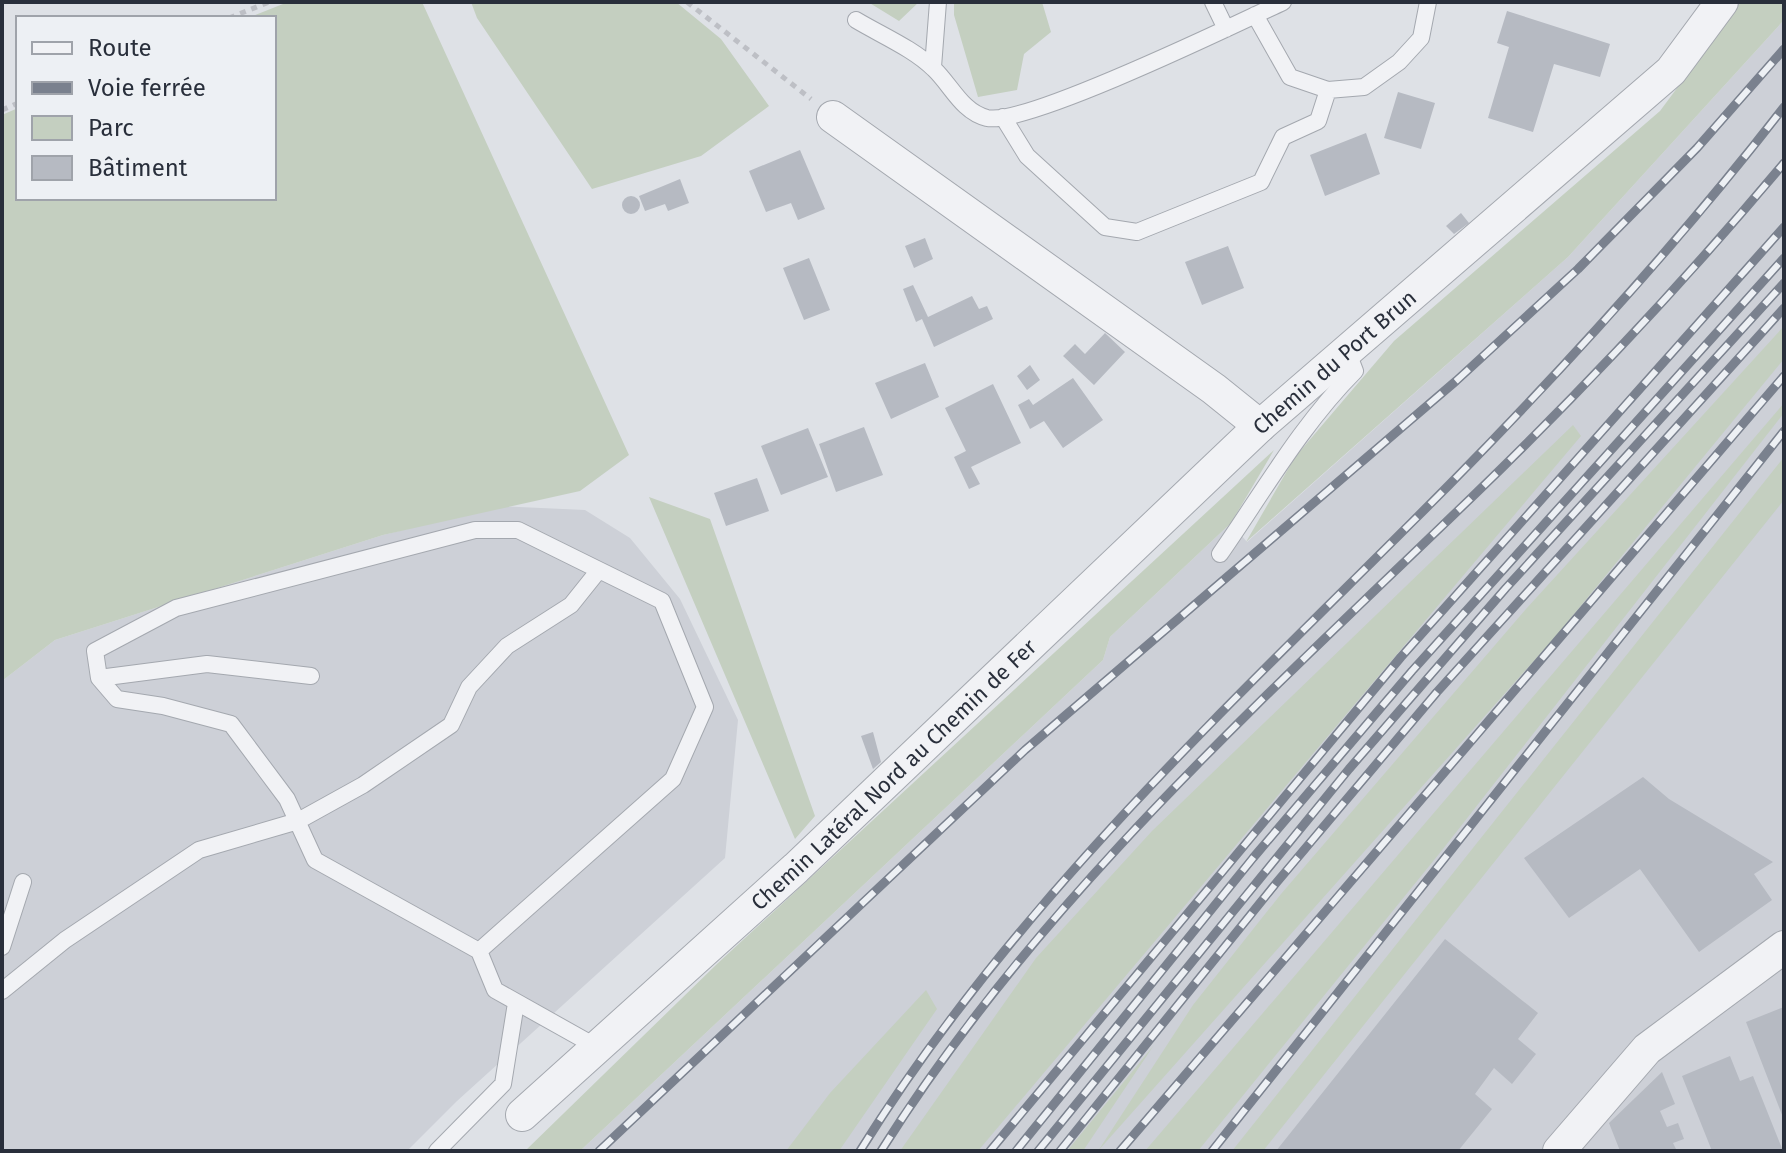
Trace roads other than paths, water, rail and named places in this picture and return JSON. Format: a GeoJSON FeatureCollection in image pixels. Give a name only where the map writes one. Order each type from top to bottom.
{"type":"FeatureCollection","features":[{"type":"Feature","properties":{"kind":"street","name":"Chemin du Port Brun"},"geometry":{"type":"LineString","coordinates":[[833,117],[1202,380],[1260,426],[1671,71],[1722,2]]}},
{"type":"Feature","properties":{"kind":"street","name":"Chemin Latéral Nord au Chemin de Fer"},"geometry":{"type":"LineString","coordinates":[[522,1115],[796,868],[1260,426]]}},
{"type":"Feature","properties":{"kind":"street"},"geometry":{"type":"LineString","coordinates":[[1559,1151],[1647,1049],[1784,947]]}},
{"type":"Feature","properties":{"kind":"lane"},"geometry":{"type":"LineString","coordinates":[[933,67],[938,2]]}},
{"type":"Feature","properties":{"kind":"lane"},"geometry":{"type":"LineString","coordinates":[[1213,2],[1226,29]]}},
{"type":"Feature","properties":{"kind":"lane"},"geometry":{"type":"LineString","coordinates":[[856,20],[933,67],[969,110],[988,118],[1021,115],[1283,2]]}},
{"type":"Feature","properties":{"kind":"lane"},"geometry":{"type":"LineString","coordinates":[[1255,15],[1290,77],[1328,90],[1364,87],[1399,62],[1421,38],[1428,2]]}},
{"type":"Feature","properties":{"kind":"lane"},"geometry":{"type":"LineString","coordinates":[[1003,117],[1027,156],[1105,227],[1137,232],[1261,182],[1283,137],[1318,121],[1328,90]]}},
{"type":"Feature","properties":{"kind":"lane"},"geometry":{"type":"LineString","coordinates":[[1220,554],[1288,454],[1336,389],[1355,371],[1347,350]]}},
{"type":"Feature","properties":{"kind":"lane"},"geometry":{"type":"LineString","coordinates":[[479,951],[673,779],[705,707],[662,601],[518,530],[475,530],[176,608],[95,651],[99,678],[117,699],[163,706],[231,724],[287,799],[315,860],[479,951],[495,990],[595,1046]]}},
{"type":"Feature","properties":{"kind":"lane"},"geometry":{"type":"LineString","coordinates":[[2,991],[65,940],[199,850],[298,821],[363,785],[451,725],[469,687],[507,646],[571,605],[599,570]]}},
{"type":"Feature","properties":{"kind":"lane"},"geometry":{"type":"LineString","coordinates":[[99,678],[207,664],[311,676]]}},
{"type":"Feature","properties":{"kind":"lane"},"geometry":{"type":"LineString","coordinates":[[2,947],[23,882]]}},
{"type":"Feature","properties":{"kind":"lane"},"geometry":{"type":"LineString","coordinates":[[437,1151],[503,1084],[516,1003]]}},
{"type":"Feature","properties":{"kind":"railway"},"geometry":{"type":"LineString","coordinates":[[599,1151],[1025,750],[1456,381],[1578,269],[1697,148],[1784,49]]}},
{"type":"Feature","properties":{"kind":"railway"},"geometry":{"type":"LineString","coordinates":[[860,1151],[922,1058],[989,969],[1061,884],[1212,721],[1537,394],[1664,253],[1784,107]]}},
{"type":"Feature","properties":{"kind":"railway"},"geometry":{"type":"LineString","coordinates":[[881,1151],[943,1059],[1010,972],[1081,888],[1233,728],[1593,376],[1784,163]]}},
{"type":"Feature","properties":{"kind":"railway"},"geometry":{"type":"LineString","coordinates":[[990,1151],[1401,657],[1784,227]]}},
{"type":"Feature","properties":{"kind":"railway"},"geometry":{"type":"LineString","coordinates":[[1016,1151],[1253,858],[1412,671],[1784,258]]}},
{"type":"Feature","properties":{"kind":"railway"},"geometry":{"type":"LineString","coordinates":[[1038,1151],[1349,769],[1506,588],[1784,283]]}},
{"type":"Feature","properties":{"kind":"railway"},"geometry":{"type":"LineString","coordinates":[[1060,1151],[1277,882],[1437,692],[1784,308]]}},
{"type":"Feature","properties":{"kind":"railway"},"geometry":{"type":"LineString","coordinates":[[1120,1151],[1784,376]]}},
{"type":"Feature","properties":{"kind":"railway"},"geometry":{"type":"LineString","coordinates":[[1212,1151],[1784,431]]}}]}
